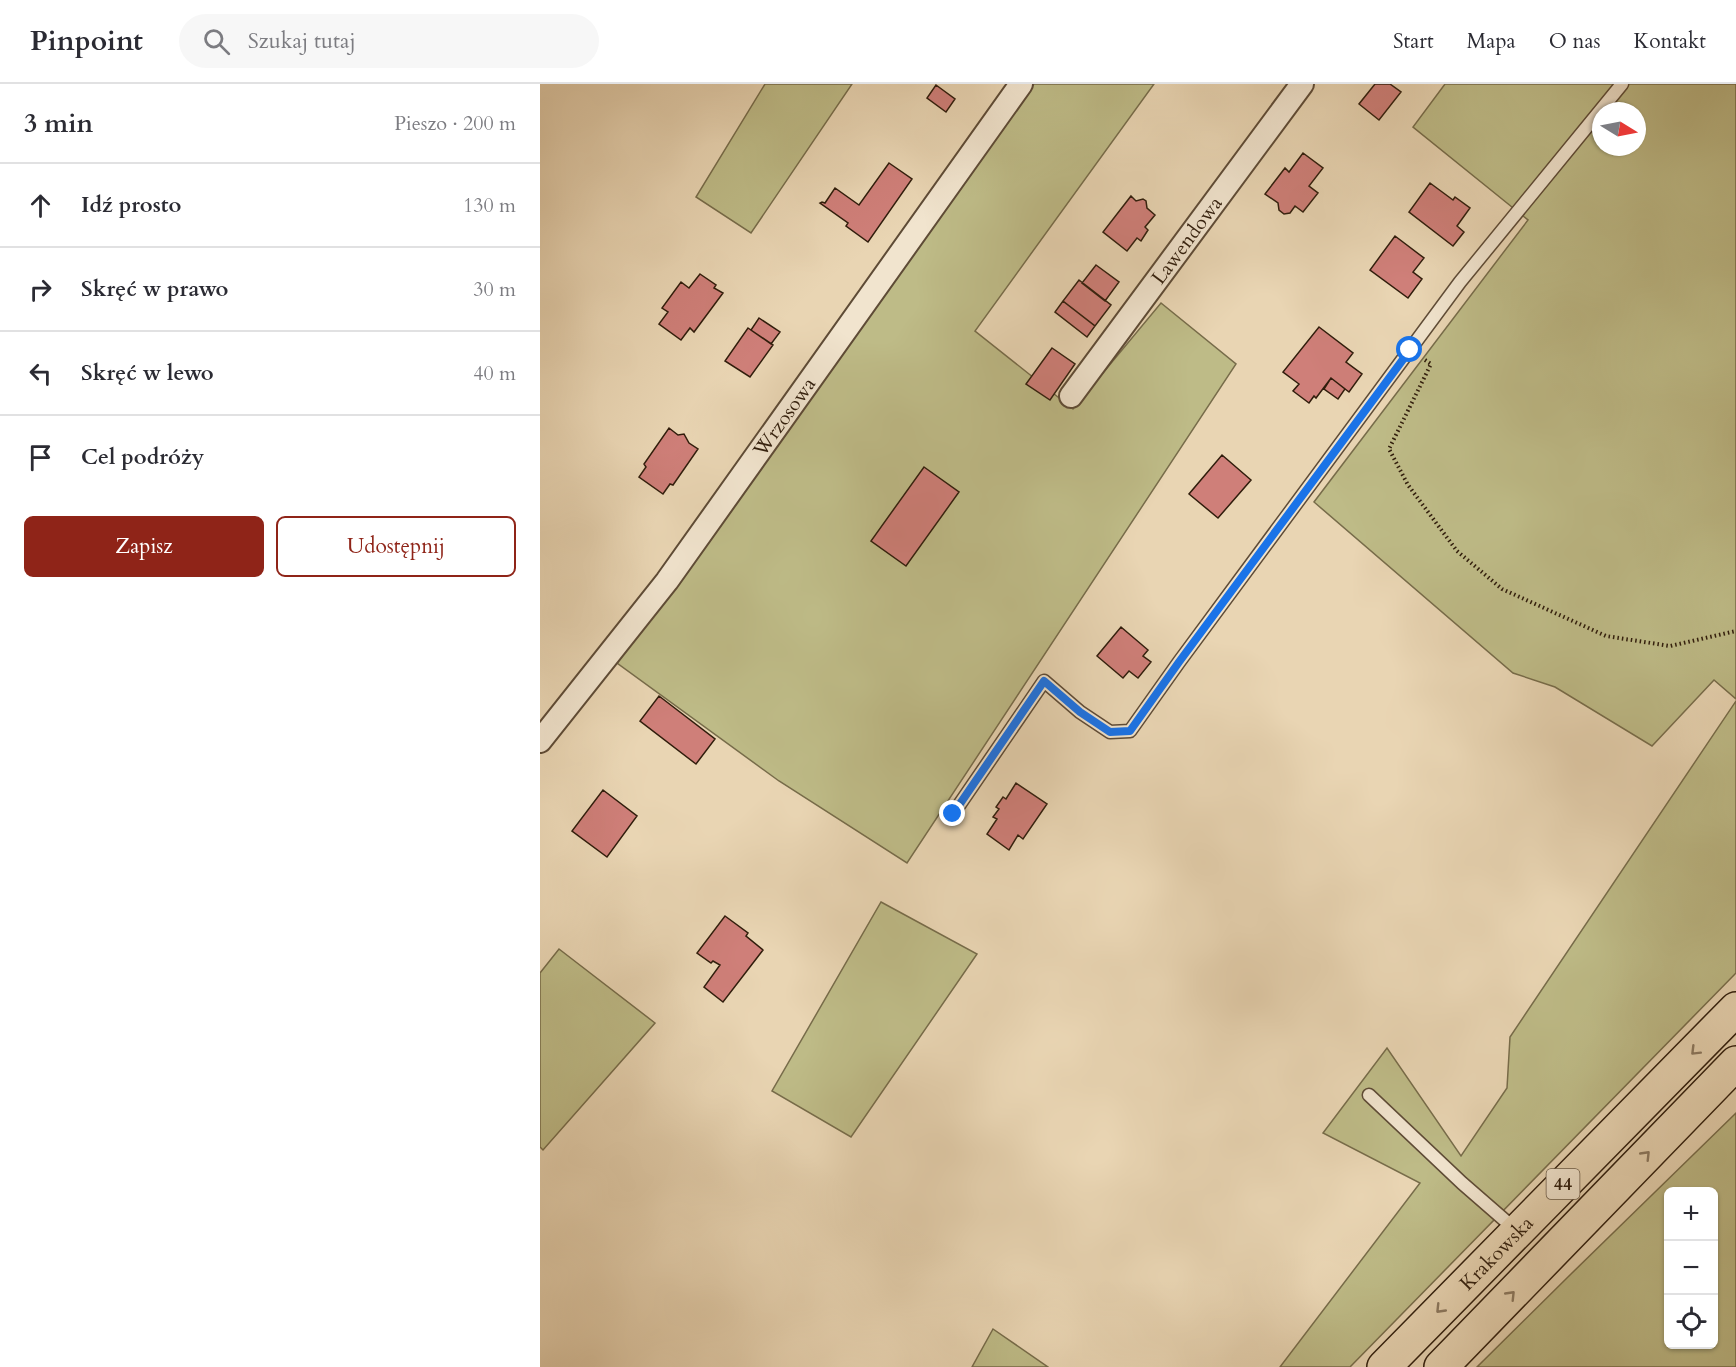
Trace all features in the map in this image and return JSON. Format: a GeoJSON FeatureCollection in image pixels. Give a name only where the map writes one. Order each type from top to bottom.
{"type":"FeatureCollection","features":[{"type":"Feature","properties":{"kind":"main road","name":"Krakowska"},"geometry":{"type":"LineString","coordinates":[[1384,1367],[1736,1009]]}},
{"type":"Feature","properties":{"kind":"main road","name":"Krakowska"},"geometry":{"type":"LineString","coordinates":[[1441,1367],[1736,1063]]}},
{"type":"Feature","properties":{"kind":"street","name":"Wrzosowa"},"geometry":{"type":"LineString","coordinates":[[540,741],[667,581],[1021,84]]}},
{"type":"Feature","properties":{"kind":"street","name":"Lawendowa"},"geometry":{"type":"LineString","coordinates":[[1071,396],[1302,84]]}},
{"type":"Feature","properties":{"kind":"lane"},"geometry":{"type":"LineString","coordinates":[[953,814],[1044,681],[1080,712],[1110,732],[1130,731],[1460,282],[1622,84]]}},
{"type":"Feature","properties":{"kind":"lane"},"geometry":{"type":"LineString","coordinates":[[1368,1095],[1517,1231]]}},
{"type":"Feature","properties":{"kind":"path"},"geometry":{"type":"LineString","coordinates":[[1410,350],[1431,364],[1389,449],[1408,485],[1456,551],[1502,589],[1606,636],[1670,646],[1736,631]]}},
{"type":"Feature","properties":{"kind":"shaded area"},"geometry":{"type":"Polygon","coordinates":[[[765,84],[852,84],[751,233],[696,197],[765,84]]]}},
{"type":"Feature","properties":{"kind":"shaded area"},"geometry":{"type":"Polygon","coordinates":[[[1034,84],[1154,84],[975,331],[1073,409],[1161,303],[1236,364],[907,863],[779,781],[617,663],[1034,84]]]}},
{"type":"Feature","properties":{"kind":"shaded area"},"geometry":{"type":"Polygon","coordinates":[[[1445,84],[1736,84],[1736,699],[1714,680],[1652,746],[1555,687],[1513,673],[1314,502],[1528,220],[1413,127],[1445,84]]]}},
{"type":"Feature","properties":{"kind":"shaded area"},"geometry":{"type":"Polygon","coordinates":[[[1736,701],[1736,973],[1350,1367],[1280,1367],[1420,1183],[1323,1133],[1387,1048],[1461,1156],[1507,1088],[1510,1037],[1736,701]]]}},
{"type":"Feature","properties":{"kind":"shaded area"},"geometry":{"type":"Polygon","coordinates":[[[881,902],[977,954],[851,1137],[772,1091],[881,902]]]}},
{"type":"Feature","properties":{"kind":"shaded area"},"geometry":{"type":"Polygon","coordinates":[[[559,949],[655,1023],[543,1150],[540,1147],[540,973],[559,949]]]}},
{"type":"Feature","properties":{"kind":"shaded area"},"geometry":{"type":"Polygon","coordinates":[[[1736,1113],[1736,1367],[1477,1367],[1571,1274],[1736,1113]]]}},
{"type":"Feature","properties":{"kind":"shaded area"},"geometry":{"type":"Polygon","coordinates":[[[993,1329],[1048,1367],[972,1367],[993,1329]]]}},
{"type":"Feature","properties":{"kind":"building"},"geometry":{"type":"Polygon","coordinates":[[[1375,84],[1390,84],[1401,92],[1379,120],[1359,104],[1375,84]]]}},
{"type":"Feature","properties":{"kind":"building"},"geometry":{"type":"Polygon","coordinates":[[[936,85],[955,99],[946,112],[927,98],[936,85]]]}},
{"type":"Feature","properties":{"kind":"building"},"geometry":{"type":"Polygon","coordinates":[[[1303,153],[1323,168],[1309,186],[1318,193],[1303,212],[1295,206],[1290,213],[1284,214],[1279,210],[1278,203],[1265,194],[1285,168],[1289,172],[1303,153]]]}},
{"type":"Feature","properties":{"kind":"building"},"geometry":{"type":"Polygon","coordinates":[[[889,163],[912,179],[868,242],[846,226],[848,223],[820,203],[825,203],[835,188],[859,205],[889,163]]]}},
{"type":"Feature","properties":{"kind":"building"},"geometry":{"type":"Polygon","coordinates":[[[1430,183],[1453,200],[1455,197],[1470,208],[1457,226],[1464,232],[1453,246],[1409,212],[1430,183]]]}},
{"type":"Feature","properties":{"kind":"building"},"geometry":{"type":"Polygon","coordinates":[[[1131,196],[1136,201],[1143,199],[1146,201],[1147,208],[1155,215],[1145,227],[1148,230],[1141,241],[1137,238],[1127,251],[1103,232],[1131,196]]]}},
{"type":"Feature","properties":{"kind":"building"},"geometry":{"type":"Polygon","coordinates":[[[1395,236],[1424,258],[1413,272],[1422,279],[1408,298],[1370,270],[1395,236]]]}},
{"type":"Feature","properties":{"kind":"building"},"geometry":{"type":"Polygon","coordinates":[[[1096,265],[1119,282],[1105,301],[1082,283],[1096,265]]]}},
{"type":"Feature","properties":{"kind":"building"},"geometry":{"type":"Polygon","coordinates":[[[700,274],[716,285],[714,288],[723,293],[694,332],[690,328],[681,340],[659,324],[668,312],[662,308],[681,282],[689,288],[700,274]]]}},
{"type":"Feature","properties":{"kind":"building"},"geometry":{"type":"Polygon","coordinates":[[[1079,280],[1111,305],[1095,326],[1063,301],[1079,280]]]}},
{"type":"Feature","properties":{"kind":"building"},"geometry":{"type":"Polygon","coordinates":[[[1063,301],[1095,326],[1087,337],[1055,312],[1063,301]]]}},
{"type":"Feature","properties":{"kind":"building"},"geometry":{"type":"Polygon","coordinates":[[[759,318],[780,332],[771,344],[751,330],[759,318]]]}},
{"type":"Feature","properties":{"kind":"building"},"geometry":{"type":"Polygon","coordinates":[[[1319,327],[1353,353],[1346,362],[1362,374],[1349,392],[1331,378],[1316,398],[1314,396],[1309,403],[1293,391],[1299,384],[1283,372],[1319,327]]]}},
{"type":"Feature","properties":{"kind":"building"},"geometry":{"type":"Polygon","coordinates":[[[748,328],[773,345],[750,377],[725,361],[748,328]]]}},
{"type":"Feature","properties":{"kind":"building"},"geometry":{"type":"Polygon","coordinates":[[[1052,348],[1075,364],[1050,400],[1026,384],[1052,348]]]}},
{"type":"Feature","properties":{"kind":"building"},"geometry":{"type":"Polygon","coordinates":[[[1331,378],[1345,389],[1338,399],[1324,389],[1331,378]]]}},
{"type":"Feature","properties":{"kind":"building"},"geometry":{"type":"Polygon","coordinates":[[[669,428],[678,435],[684,434],[689,443],[698,449],[673,485],[670,484],[663,494],[639,477],[646,467],[644,464],[669,428]]]}},
{"type":"Feature","properties":{"kind":"building"},"geometry":{"type":"Polygon","coordinates":[[[1222,455],[1251,480],[1218,518],[1189,494],[1222,455]]]}},
{"type":"Feature","properties":{"kind":"building"},"geometry":{"type":"Polygon","coordinates":[[[924,467],[959,492],[906,566],[871,541],[924,467]]]}},
{"type":"Feature","properties":{"kind":"building"},"geometry":{"type":"Polygon","coordinates":[[[1121,627],[1148,650],[1143,656],[1151,662],[1138,678],[1129,671],[1123,678],[1097,656],[1121,627]]]}},
{"type":"Feature","properties":{"kind":"building"},"geometry":{"type":"Polygon","coordinates":[[[659,696],[715,739],[696,764],[640,721],[659,696]]]}},
{"type":"Feature","properties":{"kind":"building"},"geometry":{"type":"Polygon","coordinates":[[[1016,783],[1047,804],[1023,839],[1018,835],[1009,850],[987,834],[997,819],[993,817],[999,809],[996,807],[1003,797],[1006,799],[1016,783]]]}},
{"type":"Feature","properties":{"kind":"building"},"geometry":{"type":"Polygon","coordinates":[[[603,790],[637,816],[607,857],[572,831],[603,790]]]}},
{"type":"Feature","properties":{"kind":"building"},"geometry":{"type":"Polygon","coordinates":[[[725,916],[748,933],[746,936],[763,950],[723,1002],[704,987],[720,965],[713,961],[711,963],[697,953],[725,916]]]}},
{"type":"Feature","properties":{"kind":"route"},"geometry":{"type":"LineString","coordinates":[[953,814],[1044,681],[1080,712],[1110,732],[1130,731],[1410,350]]}}]}
